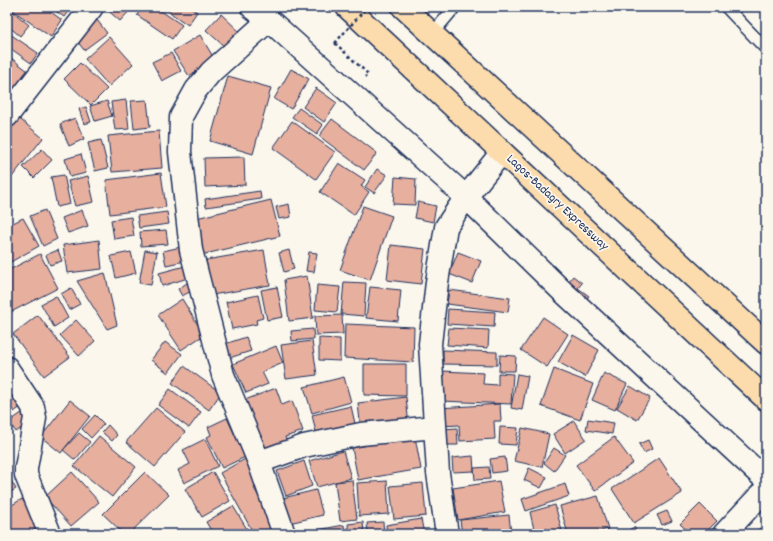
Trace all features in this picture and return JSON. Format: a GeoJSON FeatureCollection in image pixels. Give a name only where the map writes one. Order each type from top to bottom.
{"type":"FeatureCollection","features":[{"type":"Feature","properties":{"kind":"highway","name":"Lagos-Badagry Expressway"},"geometry":{"type":"LineString","coordinates":[[347,7],[766,399]]}},
{"type":"Feature","properties":{"kind":"highway"},"geometry":{"type":"LineString","coordinates":[[403,7],[766,343]]}},
{"type":"Feature","properties":{"kind":"street"},"geometry":{"type":"LineString","coordinates":[[7,116],[92,7]]}},
{"type":"Feature","properties":{"kind":"street"},"geometry":{"type":"LineString","coordinates":[[252,7],[269,20],[466,197],[566,295],[766,480]]}},
{"type":"Feature","properties":{"kind":"street"},"geometry":{"type":"LineString","coordinates":[[269,20],[211,72],[196,90],[181,117],[180,152],[191,250],[223,375],[259,462],[284,534]]}},
{"type":"Feature","properties":{"kind":"street"},"geometry":{"type":"LineString","coordinates":[[447,534],[438,473],[430,344],[437,282],[446,227],[466,197],[502,152]]}},
{"type":"Feature","properties":{"kind":"street"},"geometry":{"type":"LineString","coordinates":[[7,368],[33,407],[35,418],[26,475],[50,534]]}},
{"type":"Feature","properties":{"kind":"street"},"geometry":{"type":"LineString","coordinates":[[259,462],[304,446],[361,434],[435,427]]}},
{"type":"Feature","properties":{"kind":"street"},"geometry":{"type":"LineString","coordinates":[[724,534],[766,489]]}},
{"type":"Feature","properties":{"kind":"lane"},"geometry":{"type":"LineString","coordinates":[[432,34],[455,7]]}},
{"type":"Feature","properties":{"kind":"lane"},"geometry":{"type":"LineString","coordinates":[[726,7],[766,49]]}},
{"type":"Feature","properties":{"kind":"path"},"geometry":{"type":"LineString","coordinates":[[367,7],[334,43],[368,74]]}},
{"type":"Feature","properties":{"kind":"building"},"geometry":{"type":"Polygon","coordinates":[[[8,7],[44,7],[62,20],[51,37],[8,7]]]}},
{"type":"Feature","properties":{"kind":"building"},"geometry":{"type":"Polygon","coordinates":[[[50,7],[71,7],[64,17],[50,7]]]}},
{"type":"Feature","properties":{"kind":"building"},"geometry":{"type":"Polygon","coordinates":[[[104,7],[133,7],[120,21],[104,7]]]}},
{"type":"Feature","properties":{"kind":"building"},"geometry":{"type":"Polygon","coordinates":[[[142,7],[155,7],[182,25],[172,39],[137,15],[142,7]]]}},
{"type":"Feature","properties":{"kind":"building"},"geometry":{"type":"Polygon","coordinates":[[[159,7],[167,7],[165,11],[159,7]]]}},
{"type":"Feature","properties":{"kind":"building"},"geometry":{"type":"Polygon","coordinates":[[[172,7],[190,7],[197,12],[188,25],[169,12],[172,7]]]}},
{"type":"Feature","properties":{"kind":"building"},"geometry":{"type":"Polygon","coordinates":[[[11,10],[29,25],[20,36],[7,25],[7,15],[11,10]]]}},
{"type":"Feature","properties":{"kind":"building"},"geometry":{"type":"Polygon","coordinates":[[[221,14],[242,34],[227,49],[206,30],[221,14]]]}},
{"type":"Feature","properties":{"kind":"building"},"geometry":{"type":"Polygon","coordinates":[[[97,20],[107,33],[84,50],[74,37],[97,20]]]}},
{"type":"Feature","properties":{"kind":"building"},"geometry":{"type":"Polygon","coordinates":[[[7,32],[38,53],[31,63],[7,46],[7,32]]]}},
{"type":"Feature","properties":{"kind":"building"},"geometry":{"type":"Polygon","coordinates":[[[200,35],[215,60],[189,76],[173,51],[200,35]]]}},
{"type":"Feature","properties":{"kind":"building"},"geometry":{"type":"Polygon","coordinates":[[[109,37],[133,64],[109,86],[85,59],[109,37]]]}},
{"type":"Feature","properties":{"kind":"building"},"geometry":{"type":"Polygon","coordinates":[[[171,53],[181,71],[162,81],[152,62],[171,53]]]}},
{"type":"Feature","properties":{"kind":"building"},"geometry":{"type":"Polygon","coordinates":[[[7,55],[28,71],[7,98],[7,55]]]}},
{"type":"Feature","properties":{"kind":"building"},"geometry":{"type":"Polygon","coordinates":[[[80,63],[107,89],[91,105],[64,79],[80,63]]]}},
{"type":"Feature","properties":{"kind":"building"},"geometry":{"type":"Polygon","coordinates":[[[291,69],[309,79],[291,109],[274,99],[291,69]]]}},
{"type":"Feature","properties":{"kind":"building"},"geometry":{"type":"Polygon","coordinates":[[[228,76],[271,88],[253,154],[210,141],[228,76]]]}},
{"type":"Feature","properties":{"kind":"building"},"geometry":{"type":"Polygon","coordinates":[[[316,88],[337,103],[324,122],[303,107],[316,88]]]}},
{"type":"Feature","properties":{"kind":"building"},"geometry":{"type":"Polygon","coordinates":[[[126,100],[129,129],[115,130],[111,102],[126,100]]]}},
{"type":"Feature","properties":{"kind":"building"},"geometry":{"type":"Polygon","coordinates":[[[147,100],[150,127],[134,129],[131,101],[147,100]]]}},
{"type":"Feature","properties":{"kind":"building"},"geometry":{"type":"Polygon","coordinates":[[[107,101],[112,116],[95,121],[90,106],[107,101]]]}},
{"type":"Feature","properties":{"kind":"building"},"geometry":{"type":"Polygon","coordinates":[[[86,107],[91,122],[84,124],[79,109],[86,107]]]}},
{"type":"Feature","properties":{"kind":"building"},"geometry":{"type":"Polygon","coordinates":[[[299,108],[323,125],[317,134],[292,117],[299,108]]]}},
{"type":"Feature","properties":{"kind":"building"},"geometry":{"type":"Polygon","coordinates":[[[16,116],[43,138],[8,182],[7,127],[16,116]]]}},
{"type":"Feature","properties":{"kind":"building"},"geometry":{"type":"Polygon","coordinates":[[[75,118],[84,139],[69,146],[60,124],[75,118]]]}},
{"type":"Feature","properties":{"kind":"building"},"geometry":{"type":"Polygon","coordinates":[[[332,119],[377,153],[364,170],[319,136],[332,119]]]}},
{"type":"Feature","properties":{"kind":"building"},"geometry":{"type":"Polygon","coordinates":[[[292,121],[335,152],[316,179],[273,148],[292,121]]]}},
{"type":"Feature","properties":{"kind":"building"},"geometry":{"type":"Polygon","coordinates":[[[159,131],[162,168],[112,172],[108,136],[159,131]]]}},
{"type":"Feature","properties":{"kind":"building"},"geometry":{"type":"Polygon","coordinates":[[[101,140],[108,168],[95,171],[88,143],[101,140]]]}},
{"type":"Feature","properties":{"kind":"building"},"geometry":{"type":"Polygon","coordinates":[[[42,149],[52,160],[34,178],[23,167],[42,149]]]}},
{"type":"Feature","properties":{"kind":"building"},"geometry":{"type":"Polygon","coordinates":[[[81,154],[86,173],[70,177],[65,159],[81,154]]]}},
{"type":"Feature","properties":{"kind":"building"},"geometry":{"type":"Polygon","coordinates":[[[244,157],[245,185],[205,187],[204,158],[244,157]]]}},
{"type":"Feature","properties":{"kind":"building"},"geometry":{"type":"Polygon","coordinates":[[[339,163],[365,180],[361,186],[369,192],[354,215],[320,192],[339,163]]]}},
{"type":"Feature","properties":{"kind":"building"},"geometry":{"type":"Polygon","coordinates":[[[377,169],[387,175],[374,193],[365,187],[377,169]]]}},
{"type":"Feature","properties":{"kind":"building"},"geometry":{"type":"Polygon","coordinates":[[[161,173],[166,207],[110,214],[106,180],[161,173]]]}},
{"type":"Feature","properties":{"kind":"building"},"geometry":{"type":"Polygon","coordinates":[[[64,175],[70,204],[57,207],[51,177],[64,175]]]}},
{"type":"Feature","properties":{"kind":"building"},"geometry":{"type":"Polygon","coordinates":[[[88,176],[94,202],[75,206],[68,181],[88,176]]]}},
{"type":"Feature","properties":{"kind":"building"},"geometry":{"type":"Polygon","coordinates":[[[395,177],[416,179],[415,205],[393,204],[395,177]]]}},
{"type":"Feature","properties":{"kind":"building"},"geometry":{"type":"Polygon","coordinates":[[[260,191],[261,199],[206,207],[205,199],[260,191]]]}},
{"type":"Feature","properties":{"kind":"building"},"geometry":{"type":"Polygon","coordinates":[[[271,200],[280,236],[197,256],[188,220],[271,200]]]}},
{"type":"Feature","properties":{"kind":"building"},"geometry":{"type":"Polygon","coordinates":[[[418,202],[436,206],[433,222],[415,218],[418,202]]]}},
{"type":"Feature","properties":{"kind":"building"},"geometry":{"type":"Polygon","coordinates":[[[289,204],[291,217],[279,219],[276,207],[289,204]]]}},
{"type":"Feature","properties":{"kind":"building"},"geometry":{"type":"Polygon","coordinates":[[[363,206],[392,216],[370,280],[340,270],[363,206]]]}},
{"type":"Feature","properties":{"kind":"building"},"geometry":{"type":"Polygon","coordinates":[[[45,210],[57,239],[43,246],[30,216],[45,210]]]}},
{"type":"Feature","properties":{"kind":"building"},"geometry":{"type":"Polygon","coordinates":[[[82,210],[88,226],[68,233],[62,218],[82,210]]]}},
{"type":"Feature","properties":{"kind":"building"},"geometry":{"type":"Polygon","coordinates":[[[167,212],[169,224],[139,228],[137,216],[167,212]]]}},
{"type":"Feature","properties":{"kind":"building"},"geometry":{"type":"Polygon","coordinates":[[[131,217],[134,236],[114,239],[111,220],[131,217]]]}},
{"type":"Feature","properties":{"kind":"building"},"geometry":{"type":"Polygon","coordinates":[[[23,218],[39,246],[7,264],[7,226],[23,218]]]}},
{"type":"Feature","properties":{"kind":"building"},"geometry":{"type":"Polygon","coordinates":[[[166,230],[168,244],[141,246],[140,232],[166,230]]]}},
{"type":"Feature","properties":{"kind":"building"},"geometry":{"type":"Polygon","coordinates":[[[99,240],[102,269],[67,273],[63,245],[99,240]]]}},
{"type":"Feature","properties":{"kind":"building"},"geometry":{"type":"Polygon","coordinates":[[[391,245],[425,249],[421,284],[387,280],[391,245]]]}},
{"type":"Feature","properties":{"kind":"building"},"geometry":{"type":"Polygon","coordinates":[[[181,247],[185,261],[166,265],[163,251],[181,247]]]}},
{"type":"Feature","properties":{"kind":"building"},"geometry":{"type":"Polygon","coordinates":[[[58,250],[62,261],[50,265],[46,255],[58,250]]]}},
{"type":"Feature","properties":{"kind":"building"},"geometry":{"type":"Polygon","coordinates":[[[145,250],[157,252],[151,285],[139,283],[145,250]]]}},
{"type":"Feature","properties":{"kind":"building"},"geometry":{"type":"Polygon","coordinates":[[[264,250],[270,285],[212,295],[206,260],[264,250]]]}},
{"type":"Feature","properties":{"kind":"building"},"geometry":{"type":"Polygon","coordinates":[[[289,250],[294,269],[284,272],[279,253],[289,250]]]}},
{"type":"Feature","properties":{"kind":"building"},"geometry":{"type":"Polygon","coordinates":[[[131,252],[136,273],[116,278],[111,256],[131,252]]]}},
{"type":"Feature","properties":{"kind":"building"},"geometry":{"type":"Polygon","coordinates":[[[309,252],[317,253],[314,272],[306,271],[309,252]]]}},
{"type":"Feature","properties":{"kind":"building"},"geometry":{"type":"Polygon","coordinates":[[[458,252],[481,261],[472,283],[449,274],[458,252]]]}},
{"type":"Feature","properties":{"kind":"building"},"geometry":{"type":"Polygon","coordinates":[[[40,254],[58,288],[7,314],[7,271],[40,254]]]}},
{"type":"Feature","properties":{"kind":"building"},"geometry":{"type":"Polygon","coordinates":[[[185,266],[188,278],[162,286],[159,273],[185,266]]]}},
{"type":"Feature","properties":{"kind":"building"},"geometry":{"type":"Polygon","coordinates":[[[105,273],[117,325],[107,329],[77,281],[105,273]]]}},
{"type":"Feature","properties":{"kind":"building"},"geometry":{"type":"Polygon","coordinates":[[[307,276],[313,318],[289,321],[284,280],[307,276]]]}},
{"type":"Feature","properties":{"kind":"building"},"geometry":{"type":"Polygon","coordinates":[[[573,276],[582,283],[578,288],[589,296],[582,304],[562,289],[573,276]]]}},
{"type":"Feature","properties":{"kind":"building"},"geometry":{"type":"Polygon","coordinates":[[[190,281],[195,289],[182,296],[178,289],[190,281]]]}},
{"type":"Feature","properties":{"kind":"building"},"geometry":{"type":"Polygon","coordinates":[[[344,282],[366,283],[364,316],[341,314],[344,282]]]}},
{"type":"Feature","properties":{"kind":"building"},"geometry":{"type":"Polygon","coordinates":[[[317,285],[340,287],[337,312],[315,310],[317,285]]]}},
{"type":"Feature","properties":{"kind":"building"},"geometry":{"type":"Polygon","coordinates":[[[277,287],[283,317],[267,320],[261,290],[277,287]]]}},
{"type":"Feature","properties":{"kind":"building"},"geometry":{"type":"Polygon","coordinates":[[[370,287],[401,290],[398,321],[366,318],[370,287]]]}},
{"type":"Feature","properties":{"kind":"building"},"geometry":{"type":"Polygon","coordinates":[[[71,288],[80,304],[69,310],[61,294],[71,288]]]}},
{"type":"Feature","properties":{"kind":"building"},"geometry":{"type":"Polygon","coordinates":[[[449,290],[510,298],[508,312],[447,304],[449,290]]]}},
{"type":"Feature","properties":{"kind":"building"},"geometry":{"type":"Polygon","coordinates":[[[258,295],[263,318],[256,320],[257,324],[232,329],[226,302],[258,295]]]}},
{"type":"Feature","properties":{"kind":"building"},"geometry":{"type":"Polygon","coordinates":[[[56,296],[68,318],[54,327],[41,304],[56,296]]]}},
{"type":"Feature","properties":{"kind":"building"},"geometry":{"type":"Polygon","coordinates":[[[182,299],[204,335],[181,350],[158,315],[182,299]]]}},
{"type":"Feature","properties":{"kind":"building"},"geometry":{"type":"Polygon","coordinates":[[[448,309],[495,312],[494,327],[447,324],[448,309]]]}},
{"type":"Feature","properties":{"kind":"building"},"geometry":{"type":"Polygon","coordinates":[[[38,315],[70,357],[44,376],[13,334],[38,315]]]}},
{"type":"Feature","properties":{"kind":"building"},"geometry":{"type":"Polygon","coordinates":[[[342,315],[343,334],[316,335],[315,316],[342,315]]]}},
{"type":"Feature","properties":{"kind":"building"},"geometry":{"type":"Polygon","coordinates":[[[543,317],[568,334],[547,367],[521,350],[543,317]]]}},
{"type":"Feature","properties":{"kind":"building"},"geometry":{"type":"Polygon","coordinates":[[[76,320],[95,341],[79,356],[60,335],[76,320]]]}},
{"type":"Feature","properties":{"kind":"building"},"geometry":{"type":"Polygon","coordinates":[[[345,324],[414,327],[413,362],[344,358],[345,324]]]}},
{"type":"Feature","properties":{"kind":"building"},"geometry":{"type":"Polygon","coordinates":[[[449,328],[489,330],[488,348],[447,345],[449,328]]]}},
{"type":"Feature","properties":{"kind":"building"},"geometry":{"type":"Polygon","coordinates":[[[313,329],[314,339],[292,341],[291,331],[313,329]]]}},
{"type":"Feature","properties":{"kind":"building"},"geometry":{"type":"Polygon","coordinates":[[[573,335],[599,350],[585,377],[558,362],[573,335]]]}},
{"type":"Feature","properties":{"kind":"building"},"geometry":{"type":"Polygon","coordinates":[[[246,337],[251,351],[229,358],[225,344],[246,337]]]}},
{"type":"Feature","properties":{"kind":"building"},"geometry":{"type":"Polygon","coordinates":[[[319,338],[340,339],[340,361],[319,360],[319,338]]]}},
{"type":"Feature","properties":{"kind":"building"},"geometry":{"type":"Polygon","coordinates":[[[312,341],[317,375],[286,379],[281,345],[312,341]]]}},
{"type":"Feature","properties":{"kind":"building"},"geometry":{"type":"Polygon","coordinates":[[[165,342],[182,354],[168,373],[151,360],[165,342]]]}},
{"type":"Feature","properties":{"kind":"building"},"geometry":{"type":"Polygon","coordinates":[[[276,346],[283,363],[262,372],[268,384],[246,393],[233,364],[276,346]]]}},
{"type":"Feature","properties":{"kind":"building"},"geometry":{"type":"Polygon","coordinates":[[[443,350],[497,352],[497,365],[443,364],[443,350]]]}},
{"type":"Feature","properties":{"kind":"building"},"geometry":{"type":"Polygon","coordinates":[[[500,355],[516,356],[515,371],[499,371],[500,355]]]}},
{"type":"Feature","properties":{"kind":"building"},"geometry":{"type":"Polygon","coordinates":[[[364,364],[406,364],[406,396],[364,395],[364,364]]]}},
{"type":"Feature","properties":{"kind":"building"},"geometry":{"type":"Polygon","coordinates":[[[184,366],[221,393],[209,410],[172,383],[184,366]]]}},
{"type":"Feature","properties":{"kind":"building"},"geometry":{"type":"Polygon","coordinates":[[[554,369],[593,384],[580,420],[541,406],[554,369]]]}},
{"type":"Feature","properties":{"kind":"building"},"geometry":{"type":"Polygon","coordinates":[[[442,371],[484,373],[483,384],[498,385],[498,373],[513,374],[511,404],[441,401],[442,371]]]}},
{"type":"Feature","properties":{"kind":"building"},"geometry":{"type":"Polygon","coordinates":[[[604,373],[627,384],[615,410],[592,400],[604,373]]]}},
{"type":"Feature","properties":{"kind":"building"},"geometry":{"type":"Polygon","coordinates":[[[517,374],[528,376],[522,410],[511,408],[517,374]]]}},
{"type":"Feature","properties":{"kind":"building"},"geometry":{"type":"Polygon","coordinates":[[[344,377],[351,402],[312,413],[304,387],[344,377]]]}},
{"type":"Feature","properties":{"kind":"building"},"geometry":{"type":"Polygon","coordinates":[[[7,380],[26,403],[14,412],[7,402],[7,380]]]}},
{"type":"Feature","properties":{"kind":"building"},"geometry":{"type":"Polygon","coordinates":[[[630,386],[650,398],[637,420],[617,408],[630,386]]]}},
{"type":"Feature","properties":{"kind":"building"},"geometry":{"type":"Polygon","coordinates":[[[276,388],[282,405],[292,401],[303,431],[285,437],[289,447],[266,455],[245,400],[276,388]]]}},
{"type":"Feature","properties":{"kind":"building"},"geometry":{"type":"Polygon","coordinates":[[[170,389],[201,412],[189,428],[158,405],[170,389]]]}},
{"type":"Feature","properties":{"kind":"building"},"geometry":{"type":"Polygon","coordinates":[[[406,397],[409,426],[361,431],[358,403],[406,397]]]}},
{"type":"Feature","properties":{"kind":"building"},"geometry":{"type":"Polygon","coordinates":[[[70,400],[90,416],[61,453],[41,437],[70,400]]]}},
{"type":"Feature","properties":{"kind":"building"},"geometry":{"type":"Polygon","coordinates":[[[500,404],[501,421],[494,421],[495,439],[460,441],[459,425],[441,426],[439,408],[500,404]]]}},
{"type":"Feature","properties":{"kind":"building"},"geometry":{"type":"Polygon","coordinates":[[[351,406],[356,428],[317,437],[312,415],[351,406]]]}},
{"type":"Feature","properties":{"kind":"building"},"geometry":{"type":"Polygon","coordinates":[[[156,408],[185,432],[155,467],[126,442],[156,408]]]}},
{"type":"Feature","properties":{"kind":"building"},"geometry":{"type":"Polygon","coordinates":[[[23,412],[30,422],[16,432],[9,422],[23,412]]]}},
{"type":"Feature","properties":{"kind":"building"},"geometry":{"type":"Polygon","coordinates":[[[95,415],[104,424],[91,438],[82,429],[95,415]]]}},
{"type":"Feature","properties":{"kind":"building"},"geometry":{"type":"Polygon","coordinates":[[[227,418],[245,457],[222,468],[207,437],[211,435],[208,427],[227,418]]]}},
{"type":"Feature","properties":{"kind":"building"},"geometry":{"type":"Polygon","coordinates":[[[588,419],[614,423],[612,434],[586,430],[588,419]]]}},
{"type":"Feature","properties":{"kind":"building"},"geometry":{"type":"Polygon","coordinates":[[[574,421],[586,439],[565,453],[553,434],[574,421]]]}},
{"type":"Feature","properties":{"kind":"building"},"geometry":{"type":"Polygon","coordinates":[[[108,425],[117,435],[112,441],[102,432],[108,425]]]}},
{"type":"Feature","properties":{"kind":"building"},"geometry":{"type":"Polygon","coordinates":[[[500,427],[518,428],[516,445],[499,444],[500,427]]]}},
{"type":"Feature","properties":{"kind":"building"},"geometry":{"type":"Polygon","coordinates":[[[457,428],[458,445],[443,445],[443,429],[457,428]]]}},
{"type":"Feature","properties":{"kind":"building"},"geometry":{"type":"Polygon","coordinates":[[[522,428],[549,434],[542,467],[514,461],[522,428]]]}},
{"type":"Feature","properties":{"kind":"building"},"geometry":{"type":"Polygon","coordinates":[[[79,433],[90,442],[75,460],[63,450],[79,433]]]}},
{"type":"Feature","properties":{"kind":"building"},"geometry":{"type":"Polygon","coordinates":[[[99,436],[136,467],[112,497],[74,466],[99,436]]]}},
{"type":"Feature","properties":{"kind":"building"},"geometry":{"type":"Polygon","coordinates":[[[415,437],[421,469],[358,480],[352,448],[415,437]]]}},
{"type":"Feature","properties":{"kind":"building"},"geometry":{"type":"Polygon","coordinates":[[[614,437],[633,463],[595,491],[576,465],[614,437]]]}},
{"type":"Feature","properties":{"kind":"building"},"geometry":{"type":"Polygon","coordinates":[[[205,439],[218,466],[184,483],[178,470],[190,464],[183,450],[205,439]]]}},
{"type":"Feature","properties":{"kind":"building"},"geometry":{"type":"Polygon","coordinates":[[[648,440],[652,449],[644,453],[639,444],[648,440]]]}},
{"type":"Feature","properties":{"kind":"building"},"geometry":{"type":"Polygon","coordinates":[[[554,448],[565,455],[554,471],[544,463],[554,448]]]}},
{"type":"Feature","properties":{"kind":"building"},"geometry":{"type":"Polygon","coordinates":[[[343,451],[351,478],[317,487],[309,461],[343,451]]]}},
{"type":"Feature","properties":{"kind":"building"},"geometry":{"type":"Polygon","coordinates":[[[473,456],[474,471],[453,472],[452,458],[473,456]]]}},
{"type":"Feature","properties":{"kind":"building"},"geometry":{"type":"Polygon","coordinates":[[[505,457],[507,471],[492,473],[490,459],[505,457]]]}},
{"type":"Feature","properties":{"kind":"building"},"geometry":{"type":"Polygon","coordinates":[[[659,458],[682,493],[634,523],[612,489],[659,458]]]}},
{"type":"Feature","properties":{"kind":"building"},"geometry":{"type":"Polygon","coordinates":[[[245,459],[259,485],[254,488],[279,534],[254,534],[220,473],[245,459]]]}},
{"type":"Feature","properties":{"kind":"building"},"geometry":{"type":"Polygon","coordinates":[[[304,461],[312,486],[286,496],[277,471],[304,461]]]}},
{"type":"Feature","properties":{"kind":"building"},"geometry":{"type":"Polygon","coordinates":[[[489,467],[490,479],[475,480],[474,468],[489,467]]]}},
{"type":"Feature","properties":{"kind":"building"},"geometry":{"type":"Polygon","coordinates":[[[529,468],[547,477],[541,488],[524,480],[529,468]]]}},
{"type":"Feature","properties":{"kind":"building"},"geometry":{"type":"Polygon","coordinates":[[[72,472],[99,502],[71,526],[45,497],[72,472]]]}},
{"type":"Feature","properties":{"kind":"building"},"geometry":{"type":"Polygon","coordinates":[[[145,472],[169,495],[129,534],[124,534],[103,514],[145,472]]]}},
{"type":"Feature","properties":{"kind":"building"},"geometry":{"type":"Polygon","coordinates":[[[213,472],[230,501],[202,517],[185,489],[213,472]]]}},
{"type":"Feature","properties":{"kind":"building"},"geometry":{"type":"Polygon","coordinates":[[[7,474],[16,489],[7,494],[7,474]]]}},
{"type":"Feature","properties":{"kind":"building"},"geometry":{"type":"Polygon","coordinates":[[[352,480],[357,519],[340,521],[335,482],[352,480]]]}},
{"type":"Feature","properties":{"kind":"building"},"geometry":{"type":"Polygon","coordinates":[[[387,481],[389,514],[359,516],[357,483],[387,481]]]}},
{"type":"Feature","properties":{"kind":"building"},"geometry":{"type":"Polygon","coordinates":[[[499,481],[505,512],[458,520],[453,488],[499,481]]]}},
{"type":"Feature","properties":{"kind":"building"},"geometry":{"type":"Polygon","coordinates":[[[423,483],[426,516],[394,519],[390,486],[423,483]]]}},
{"type":"Feature","properties":{"kind":"building"},"geometry":{"type":"Polygon","coordinates":[[[565,484],[569,496],[526,511],[522,499],[565,484]]]}},
{"type":"Feature","properties":{"kind":"building"},"geometry":{"type":"Polygon","coordinates":[[[316,490],[323,515],[285,524],[279,499],[316,490]]]}},
{"type":"Feature","properties":{"kind":"building"},"geometry":{"type":"Polygon","coordinates":[[[598,496],[608,529],[591,534],[568,534],[560,506],[598,496]]]}},
{"type":"Feature","properties":{"kind":"building"},"geometry":{"type":"Polygon","coordinates":[[[22,499],[40,526],[28,534],[7,534],[7,508],[22,499]]]}},
{"type":"Feature","properties":{"kind":"building"},"geometry":{"type":"Polygon","coordinates":[[[700,504],[717,521],[704,534],[691,534],[680,524],[700,504]]]}},
{"type":"Feature","properties":{"kind":"building"},"geometry":{"type":"Polygon","coordinates":[[[555,505],[562,531],[550,534],[535,534],[530,512],[555,505]]]}},
{"type":"Feature","properties":{"kind":"building"},"geometry":{"type":"Polygon","coordinates":[[[233,506],[250,534],[213,534],[206,522],[233,506]]]}},
{"type":"Feature","properties":{"kind":"building"},"geometry":{"type":"Polygon","coordinates":[[[667,511],[672,521],[662,525],[657,515],[667,511]]]}},
{"type":"Feature","properties":{"kind":"building"},"geometry":{"type":"Polygon","coordinates":[[[509,515],[511,534],[462,534],[460,520],[509,515]]]}},
{"type":"Feature","properties":{"kind":"building"},"geometry":{"type":"Polygon","coordinates":[[[421,519],[424,534],[387,534],[386,525],[421,519]]]}},
{"type":"Feature","properties":{"kind":"building"},"geometry":{"type":"Polygon","coordinates":[[[363,522],[364,534],[349,534],[348,524],[363,522]]]}},
{"type":"Feature","properties":{"kind":"building"},"geometry":{"type":"Polygon","coordinates":[[[383,522],[384,534],[368,534],[367,523],[383,522]]]}},
{"type":"Feature","properties":{"kind":"building"},"geometry":{"type":"Polygon","coordinates":[[[344,525],[345,534],[301,533],[344,525]]]}},
{"type":"Feature","properties":{"kind":"building"},"geometry":{"type":"Polygon","coordinates":[[[634,527],[638,534],[626,534],[625,532],[634,527]]]}},
{"type":"Feature","properties":{"kind":"building"},"geometry":{"type":"Polygon","coordinates":[[[763,527],[766,534],[749,534],[763,527]]]}}]}
